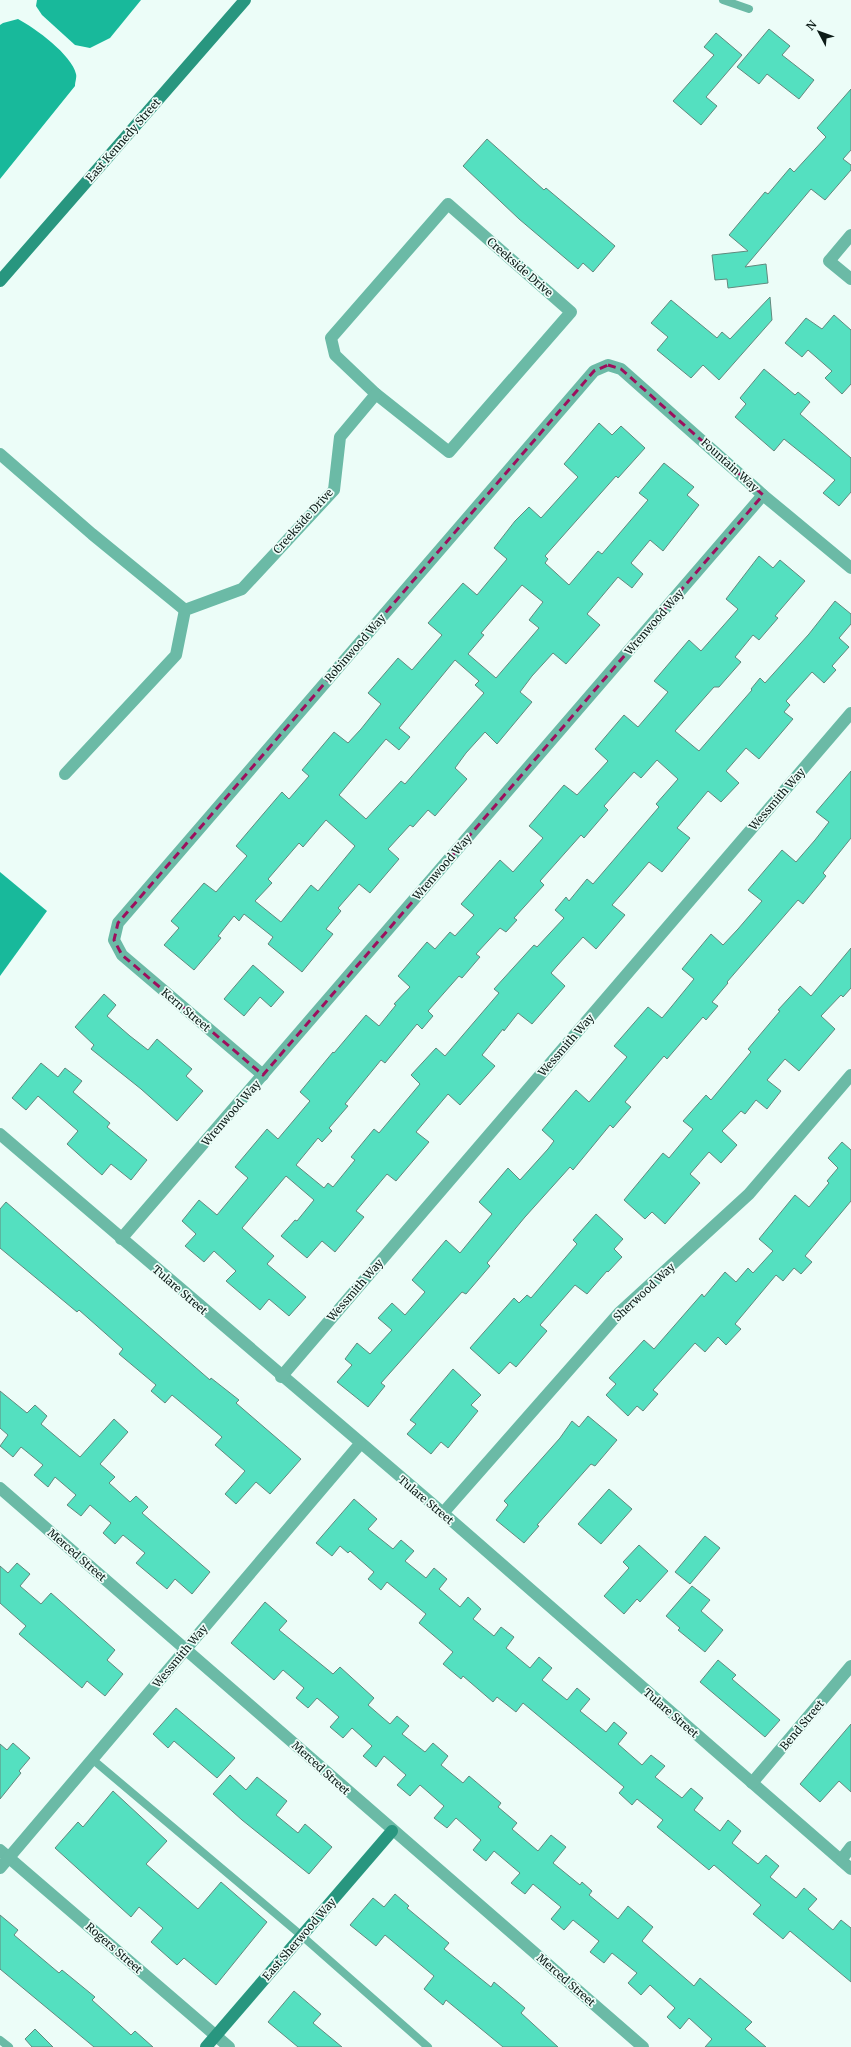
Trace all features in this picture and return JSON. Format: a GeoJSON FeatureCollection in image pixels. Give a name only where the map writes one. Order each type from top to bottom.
{"type":"FeatureCollection","features":[{"type":"Feature","properties":{"kind":"street","name":"East Kennedy Street"},"geometry":{"type":"LineString","coordinates":[[0,281],[246,0]]}},
{"type":"Feature","properties":{"kind":"street","name":"Creekside Drive"},"geometry":{"type":"LineString","coordinates":[[448,204],[571,312],[449,452],[376,394],[335,355],[332,338],[448,204]]}},
{"type":"Feature","properties":{"kind":"street"},"geometry":{"type":"LineString","coordinates":[[851,235],[830,261],[851,279]]}},
{"type":"Feature","properties":{"kind":"street","name":"Fountain Way"},"geometry":{"type":"LineString","coordinates":[[608,365],[621,369],[763,495],[851,568]]}},
{"type":"Feature","properties":{"kind":"street","name":"Robinwood Way"},"geometry":{"type":"LineString","coordinates":[[114,940],[118,923],[128,911],[594,371],[608,365]]}},
{"type":"Feature","properties":{"kind":"street","name":"Creekside Drive"},"geometry":{"type":"LineString","coordinates":[[185,610],[242,589],[334,490],[340,437],[376,394]]}},
{"type":"Feature","properties":{"kind":"street"},"geometry":{"type":"LineString","coordinates":[[0,454],[92,534],[185,610],[176,655],[65,774]]}},
{"type":"Feature","properties":{"kind":"street","name":"Wrenwood Way"},"geometry":{"type":"LineString","coordinates":[[121,1239],[763,495]]}},
{"type":"Feature","properties":{"kind":"street","name":"Wessmith Way"},"geometry":{"type":"LineString","coordinates":[[281,1377],[851,713]]}},
{"type":"Feature","properties":{"kind":"street","name":"Kern Street"},"geometry":{"type":"LineString","coordinates":[[114,940],[122,954],[263,1075]]}},
{"type":"Feature","properties":{"kind":"street","name":"Sherwood Way"},"geometry":{"type":"LineString","coordinates":[[442,1514],[619,1313],[750,1194],[851,1075]]}},
{"type":"Feature","properties":{"kind":"street","name":"Tulare Street"},"geometry":{"type":"LineString","coordinates":[[0,1134],[851,1868]]}},
{"type":"Feature","properties":{"kind":"street","name":"Wessmith Way"},"geometry":{"type":"LineString","coordinates":[[0,1868],[4,1854],[92,1759],[360,1444]]}},
{"type":"Feature","properties":{"kind":"street","name":"Merced Street"},"geometry":{"type":"LineString","coordinates":[[0,1488],[186,1648],[392,1831],[643,2047]]}},
{"type":"Feature","properties":{"kind":"street","name":"Bend Street"},"geometry":{"type":"LineString","coordinates":[[752,1783],[851,1666]]}},
{"type":"Feature","properties":{"kind":"street","name":"East Sherwood Way"},"geometry":{"type":"LineString","coordinates":[[206,2047],[392,1831]]}},
{"type":"Feature","properties":{"kind":"street"},"geometry":{"type":"LineString","coordinates":[[841,1860],[851,1847]]}},
{"type":"Feature","properties":{"kind":"street","name":"Rogers Street"},"geometry":{"type":"LineString","coordinates":[[4,1854],[229,2047]]}},
{"type":"Feature","properties":{"kind":"lane"},"geometry":{"type":"LineString","coordinates":[[723,0],[749,9]]}},
{"type":"Feature","properties":{"kind":"lane"},"geometry":{"type":"LineString","coordinates":[[92,1759],[302,1936],[428,2047]]}},
{"type":"Feature","properties":{"kind":"lane"},"geometry":{"type":"LineString","coordinates":[[0,2040],[9,2047]]}},
{"type":"Feature","properties":{"kind":"highlighted area"},"geometry":{"type":"Polygon","coordinates":[[[608,365],[621,369],[763,495],[263,1075],[122,955],[114,940],[118,923],[594,371],[608,365]]]}},
{"type":"Feature","properties":{"kind":"shaded area"},"geometry":{"type":"Polygon","coordinates":[[[37,0],[141,0],[110,38],[90,48],[75,45],[42,15],[36,6],[37,0]]]}},
{"type":"Feature","properties":{"kind":"shaded area"},"geometry":{"type":"Polygon","coordinates":[[[18,19],[43,35],[68,59],[76,74],[76,78],[75,86],[0,179],[0,25],[18,19]]]}},
{"type":"Feature","properties":{"kind":"shaded area"},"geometry":{"type":"Polygon","coordinates":[[[0,872],[47,911],[0,976],[0,872]]]}},
{"type":"Feature","properties":{"kind":"building"},"geometry":{"type":"Polygon","coordinates":[[[769,29],[790,46],[782,55],[814,80],[799,99],[767,74],[759,84],[737,67],[769,29]]]}},
{"type":"Feature","properties":{"kind":"building"},"geometry":{"type":"Polygon","coordinates":[[[716,33],[742,55],[706,97],[717,106],[701,125],[673,101],[714,55],[704,47],[716,33]]]}},
{"type":"Feature","properties":{"kind":"building"},"geometry":{"type":"Polygon","coordinates":[[[851,89],[851,150],[843,159],[851,165],[851,170],[825,200],[811,189],[745,267],[766,264],[768,283],[728,288],[727,279],[715,280],[712,255],[748,251],[729,235],[765,192],[768,194],[790,168],[794,172],[826,137],[817,128],[851,89]]]}},
{"type":"Feature","properties":{"kind":"building"},"geometry":{"type":"Polygon","coordinates":[[[487,139],[544,190],[546,188],[615,246],[593,272],[583,263],[578,269],[519,219],[463,166],[487,139]]]}},
{"type":"Feature","properties":{"kind":"building"},"geometry":{"type":"Polygon","coordinates":[[[770,297],[772,320],[719,380],[703,365],[691,378],[657,350],[668,337],[651,323],[671,300],[717,338],[722,332],[730,339],[770,297]]]}},
{"type":"Feature","properties":{"kind":"building"},"geometry":{"type":"Polygon","coordinates":[[[834,315],[851,330],[851,384],[842,394],[825,378],[832,371],[808,350],[802,357],[785,343],[806,318],[822,329],[834,315]]]}},
{"type":"Feature","properties":{"kind":"building"},"geometry":{"type":"Polygon","coordinates":[[[764,369],[795,395],[798,392],[810,402],[800,414],[851,458],[851,492],[839,506],[823,493],[835,480],[784,439],[774,451],[735,417],[746,404],[740,398],[764,369]]]}},
{"type":"Feature","properties":{"kind":"building"},"geometry":{"type":"Polygon","coordinates":[[[599,423],[612,435],[621,426],[645,448],[618,478],[616,476],[545,556],[548,559],[545,563],[569,585],[598,551],[602,554],[648,500],[639,493],[664,463],[694,487],[687,495],[699,505],[663,551],[650,540],[631,563],[643,574],[632,588],[618,577],[587,614],[600,625],[566,664],[553,653],[532,676],[520,692],[532,702],[497,744],[485,732],[466,753],[455,768],[467,779],[435,816],[428,810],[413,827],[410,825],[388,849],[399,859],[370,893],[359,884],[338,908],[341,911],[326,929],[333,934],[302,972],[268,944],[273,937],[244,914],[239,921],[234,916],[218,936],[221,938],[194,970],[164,945],[179,928],[171,921],[204,883],[216,892],[247,856],[236,846],[282,792],[289,799],[309,776],[302,770],[334,732],[348,743],[361,729],[381,704],[368,693],[398,658],[412,670],[442,635],[428,623],[463,583],[477,595],[507,559],[494,548],[515,521],[529,507],[541,518],[578,477],[564,464],[599,423]],[[522,585],[481,633],[484,635],[468,654],[496,678],[539,628],[529,620],[543,602],[522,585]],[[455,660],[399,728],[410,737],[399,750],[386,739],[339,795],[366,819],[401,781],[405,784],[484,693],[475,685],[479,681],[455,660]],[[326,820],[303,847],[299,843],[268,879],[272,883],[255,901],[281,922],[311,885],[318,891],[355,846],[326,820]]]}},
{"type":"Feature","properties":{"kind":"building"},"geometry":{"type":"Polygon","coordinates":[[[759,556],[773,568],[780,560],[805,581],[775,616],[778,618],[759,640],[753,635],[735,657],[741,662],[719,687],[714,687],[675,731],[699,751],[752,690],[751,689],[760,678],[765,683],[809,634],[835,601],[851,614],[851,624],[839,638],[849,647],[832,666],[836,670],[824,683],[812,672],[786,701],[790,705],[784,712],[793,719],[759,759],[746,748],[726,771],[739,783],[721,802],[708,791],[677,828],[690,838],[662,872],[649,862],[612,905],[625,915],[596,949],[583,937],[551,973],[565,986],[532,1024],[518,1013],[504,1031],[503,1029],[482,1055],[495,1066],[460,1105],[448,1094],[416,1132],[429,1142],[396,1181],[387,1174],[356,1211],[364,1217],[335,1252],[322,1241],[307,1258],[281,1236],[295,1220],[297,1221],[314,1200],[286,1176],[242,1228],[274,1256],[267,1264],[306,1297],[289,1316],[269,1299],[260,1310],[226,1281],[236,1271],[214,1251],[204,1262],[185,1246],[196,1234],[182,1221],[199,1200],[217,1215],[248,1178],[235,1167],[267,1129],[278,1139],[310,1101],[300,1092],[366,1015],[379,1026],[396,1005],[394,1004],[410,987],[398,976],[427,942],[435,949],[450,932],[455,936],[474,915],[461,904],[500,860],[513,872],[543,838],[529,826],[564,785],[577,795],[608,761],[595,749],[624,715],[638,727],[668,692],[654,681],[689,640],[701,651],[738,609],[726,599],[759,556]],[[657,760],[641,778],[634,772],[604,806],[608,810],[584,838],[581,835],[540,881],[544,885],[514,918],[517,920],[506,932],[500,928],[476,954],[480,957],[462,978],[459,976],[428,1011],[433,1016],[422,1029],[417,1024],[385,1063],[381,1060],[345,1104],[348,1106],[329,1128],[332,1131],[322,1142],[318,1138],[296,1165],[324,1188],[328,1183],[333,1187],[355,1160],[351,1157],[374,1129],[379,1133],[420,1084],[411,1075],[436,1048],[445,1056],[499,993],[494,989],[534,945],[537,947],[564,918],[555,910],[566,897],[569,901],[587,879],[593,884],[659,807],[656,804],[678,779],[657,760]]]}},
{"type":"Feature","properties":{"kind":"building"},"geometry":{"type":"Polygon","coordinates":[[[851,771],[851,838],[823,873],[826,876],[803,904],[798,900],[727,982],[728,983],[712,1002],[718,1006],[706,1020],[703,1017],[667,1059],[664,1056],[625,1102],[631,1107],[613,1128],[610,1125],[573,1170],[570,1167],[525,1217],[487,1263],[490,1266],[466,1294],[462,1292],[381,1383],[385,1386],[368,1407],[337,1382],[352,1365],[345,1359],[357,1343],[370,1354],[392,1330],[378,1318],[392,1303],[405,1315],[425,1292],[412,1280],[446,1240],[460,1253],[492,1214],[479,1202],[508,1168],[520,1180],[548,1149],[554,1141],[542,1130],[576,1090],[589,1102],[627,1057],[614,1046],[648,1007],[662,1018],[694,979],[682,969],[711,934],[723,945],[762,901],[748,890],[782,850],[796,862],[815,840],[829,822],[816,812],[851,771]]]}},
{"type":"Feature","properties":{"kind":"building"},"geometry":{"type":"Polygon","coordinates":[[[851,948],[851,988],[843,997],[841,995],[821,1016],[835,1029],[799,1071],[785,1059],[767,1080],[781,1091],[767,1109],[756,1100],[745,1114],[741,1111],[722,1131],[737,1145],[721,1163],[709,1152],[690,1174],[700,1183],[665,1224],[652,1212],[645,1219],[624,1200],[663,1153],[669,1158],[693,1129],[683,1121],[706,1095],[711,1100],[751,1052],[748,1049],[780,1011],[778,1010],[800,986],[811,996],[851,948]]]}},
{"type":"Feature","properties":{"kind":"building"},"geometry":{"type":"Polygon","coordinates":[[[253,965],[284,992],[271,1007],[260,997],[244,1016],[224,999],[253,965]]]}},
{"type":"Feature","properties":{"kind":"building"},"geometry":{"type":"Polygon","coordinates":[[[104,994],[116,1005],[107,1016],[130,1036],[148,1050],[157,1039],[192,1069],[186,1076],[203,1091],[177,1121],[141,1089],[91,1049],[94,1045],[75,1027],[104,994]]]}},
{"type":"Feature","properties":{"kind":"building"},"geometry":{"type":"Polygon","coordinates":[[[41,1063],[58,1077],[65,1068],[82,1081],[73,1092],[110,1123],[107,1127],[147,1160],[131,1180],[111,1164],[102,1175],[67,1144],[78,1131],[38,1096],[26,1110],[12,1098],[41,1063]]]}},
{"type":"Feature","properties":{"kind":"building"},"geometry":{"type":"Polygon","coordinates":[[[842,1142],[851,1150],[851,1201],[805,1256],[812,1262],[801,1274],[794,1268],[783,1281],[776,1275],[735,1324],[741,1329],[726,1345],[718,1337],[705,1352],[695,1343],[653,1390],[658,1394],[643,1411],[637,1406],[628,1416],[606,1395],[616,1384],[609,1378],[644,1340],[654,1349],[702,1294],[704,1297],[725,1272],[736,1282],[748,1268],[753,1273],[773,1251],[759,1239],[795,1195],[809,1207],[829,1183],[827,1181],[838,1168],[828,1158],[842,1142]]]}},
{"type":"Feature","properties":{"kind":"building"},"geometry":{"type":"Polygon","coordinates":[[[6,1202],[210,1380],[211,1378],[239,1400],[236,1403],[301,1459],[270,1494],[256,1482],[236,1504],[225,1494],[245,1471],[215,1445],[222,1437],[172,1395],[165,1403],[151,1391],[156,1385],[119,1354],[123,1349],[79,1310],[77,1312],[0,1248],[0,1209],[6,1202]]]}},
{"type":"Feature","properties":{"kind":"building"},"geometry":{"type":"Polygon","coordinates":[[[596,1214],[623,1239],[614,1249],[622,1257],[608,1272],[607,1271],[587,1294],[575,1285],[540,1325],[547,1331],[516,1367],[510,1362],[499,1374],[470,1348],[514,1298],[519,1303],[527,1295],[531,1298],[577,1244],[573,1240],[596,1214]]]}},
{"type":"Feature","properties":{"kind":"building"},"geometry":{"type":"Polygon","coordinates":[[[453,1369],[481,1395],[471,1405],[478,1411],[448,1448],[441,1442],[431,1454],[407,1434],[416,1424],[410,1420],[453,1369]]]}},
{"type":"Feature","properties":{"kind":"building"},"geometry":{"type":"Polygon","coordinates":[[[0,1391],[27,1413],[35,1405],[47,1416],[41,1424],[80,1457],[114,1419],[128,1432],[100,1464],[115,1477],[109,1483],[130,1502],[136,1496],[148,1507],[142,1513],[210,1572],[192,1594],[175,1579],[167,1589],[136,1563],[145,1553],[123,1535],[115,1544],[103,1533],[111,1523],[90,1505],[81,1516],[67,1505],[76,1495],[55,1477],[48,1487],[34,1475],[43,1465],[21,1447],[13,1457],[0,1446],[8,1435],[0,1428],[0,1391]]]}},
{"type":"Feature","properties":{"kind":"building"},"geometry":{"type":"Polygon","coordinates":[[[588,1416],[617,1440],[595,1466],[591,1464],[537,1525],[539,1526],[524,1543],[496,1520],[508,1505],[504,1501],[560,1438],[572,1421],[579,1427],[588,1416]]]}},
{"type":"Feature","properties":{"kind":"building"},"geometry":{"type":"Polygon","coordinates":[[[609,1489],[632,1509],[601,1544],[578,1524],[609,1489]]]}},
{"type":"Feature","properties":{"kind":"building"},"geometry":{"type":"Polygon","coordinates":[[[354,1499],[377,1519],[368,1529],[393,1549],[401,1540],[414,1551],[405,1561],[426,1578],[434,1568],[447,1579],[439,1589],[460,1607],[468,1597],[481,1609],[473,1619],[494,1636],[501,1627],[514,1637],[506,1648],[530,1668],[539,1657],[552,1668],[542,1680],[567,1700],[577,1688],[590,1699],[580,1711],[606,1732],[614,1722],[627,1733],[618,1744],[642,1765],[651,1755],[665,1766],[655,1777],[682,1798],[691,1788],[703,1798],[694,1810],[720,1831],[728,1820],[741,1831],[732,1843],[758,1864],[766,1855],[779,1866],[770,1877],[796,1898],[804,1888],[817,1899],[808,1909],[833,1930],[841,1920],[851,1928],[851,1982],[790,1931],[783,1939],[753,1914],[761,1905],[714,1865],[709,1870],[657,1827],[663,1820],[637,1799],[632,1805],[619,1793],[624,1787],[523,1703],[516,1712],[497,1697],[493,1702],[463,1676],[461,1679],[443,1664],[453,1652],[419,1623],[426,1614],[387,1582],[381,1590],[368,1579],[374,1572],[350,1551],[348,1553],[340,1546],[332,1556],[316,1543],[354,1499]]]}},
{"type":"Feature","properties":{"kind":"building"},"geometry":{"type":"Polygon","coordinates":[[[705,1536],[720,1548],[690,1584],[675,1572],[705,1536]]]}},
{"type":"Feature","properties":{"kind":"building"},"geometry":{"type":"Polygon","coordinates":[[[639,1545],[668,1571],[640,1602],[637,1599],[624,1614],[604,1596],[629,1568],[623,1562],[639,1545]]]}},
{"type":"Feature","properties":{"kind":"building"},"geometry":{"type":"Polygon","coordinates":[[[17,1563],[30,1574],[20,1586],[41,1604],[51,1593],[115,1650],[107,1660],[123,1674],[105,1696],[87,1681],[82,1688],[19,1634],[26,1626],[0,1603],[0,1566],[8,1573],[17,1563]]]}},
{"type":"Feature","properties":{"kind":"building"},"geometry":{"type":"Polygon","coordinates":[[[692,1586],[710,1600],[701,1611],[723,1630],[705,1652],[678,1630],[680,1628],[666,1616],[692,1586]]]}},
{"type":"Feature","properties":{"kind":"building"},"geometry":{"type":"Polygon","coordinates":[[[265,1602],[287,1621],[279,1630],[333,1674],[340,1667],[374,1698],[368,1705],[390,1724],[397,1716],[409,1726],[402,1734],[425,1752],[433,1743],[448,1756],[441,1765],[463,1783],[469,1776],[501,1803],[498,1807],[517,1823],[512,1829],[538,1851],[551,1835],[566,1847],[553,1863],[580,1885],[582,1882],[592,1891],[589,1895],[618,1919],[628,1906],[653,1927],[642,1941],[694,1986],[700,1978],[752,2022],[745,2029],[766,2047],[705,2047],[712,2039],[689,2018],[680,2029],[667,2017],[675,2008],[650,1985],[641,1995],[628,1983],[637,1973],[612,1953],[604,1963],[590,1952],[599,1941],[573,1920],[564,1930],[551,1919],[561,1907],[533,1884],[525,1894],[511,1883],[520,1873],[494,1851],[486,1861],[473,1850],[481,1840],[456,1818],[447,1828],[434,1818],[444,1806],[420,1785],[410,1796],[397,1785],[406,1775],[384,1756],[376,1767],[363,1756],[372,1746],[352,1728],[343,1738],[330,1727],[339,1717],[317,1698],[308,1708],[296,1698],[304,1688],[283,1670],[274,1680],[231,1643],[265,1602]]]}},
{"type":"Feature","properties":{"kind":"building"},"geometry":{"type":"Polygon","coordinates":[[[718,1660],[736,1675],[732,1679],[780,1720],[765,1737],[700,1682],[718,1660]]]}},
{"type":"Feature","properties":{"kind":"building"},"geometry":{"type":"Polygon","coordinates":[[[176,1708],[235,1758],[217,1778],[174,1741],[168,1748],[153,1734],[176,1708]]]}},
{"type":"Feature","properties":{"kind":"building"},"geometry":{"type":"Polygon","coordinates":[[[851,1724],[851,1792],[839,1781],[820,1802],[800,1784],[851,1724]]]}},
{"type":"Feature","properties":{"kind":"building"},"geometry":{"type":"Polygon","coordinates":[[[13,1743],[30,1758],[19,1771],[21,1773],[0,1799],[0,1744],[7,1750],[13,1743]]]}},
{"type":"Feature","properties":{"kind":"building"},"geometry":{"type":"Polygon","coordinates":[[[230,1775],[246,1790],[257,1777],[287,1801],[276,1815],[298,1833],[305,1824],[332,1847],[309,1874],[242,1820],[213,1794],[230,1775]]]}},
{"type":"Feature","properties":{"kind":"building"},"geometry":{"type":"Polygon","coordinates":[[[113,1791],[167,1841],[146,1864],[198,1909],[221,1882],[267,1922],[216,1985],[184,1958],[177,1965],[151,1942],[163,1928],[139,1907],[131,1917],[55,1848],[78,1822],[83,1827],[113,1791]]]}},
{"type":"Feature","properties":{"kind":"building"},"geometry":{"type":"Polygon","coordinates":[[[395,1894],[409,1906],[407,1908],[449,1943],[444,1949],[491,1987],[494,1982],[525,2008],[521,2013],[558,2047],[503,2047],[446,2000],[443,2005],[424,1989],[434,1976],[385,1935],[376,1946],[350,1925],[373,1898],[384,1907],[395,1894]]]}},
{"type":"Feature","properties":{"kind":"building"},"geometry":{"type":"Polygon","coordinates":[[[0,1915],[18,1930],[14,1935],[59,1973],[62,1970],[95,1997],[92,2000],[131,2035],[135,2031],[153,2047],[94,2047],[0,1969],[0,1915]]]}},
{"type":"Feature","properties":{"kind":"building"},"geometry":{"type":"Polygon","coordinates":[[[294,1991],[321,2014],[313,2023],[342,2047],[298,2047],[268,2022],[294,1991]]]}},
{"type":"Feature","properties":{"kind":"building"},"geometry":{"type":"Polygon","coordinates":[[[35,2029],[53,2047],[32,2047],[25,2039],[35,2029]]]}}]}
